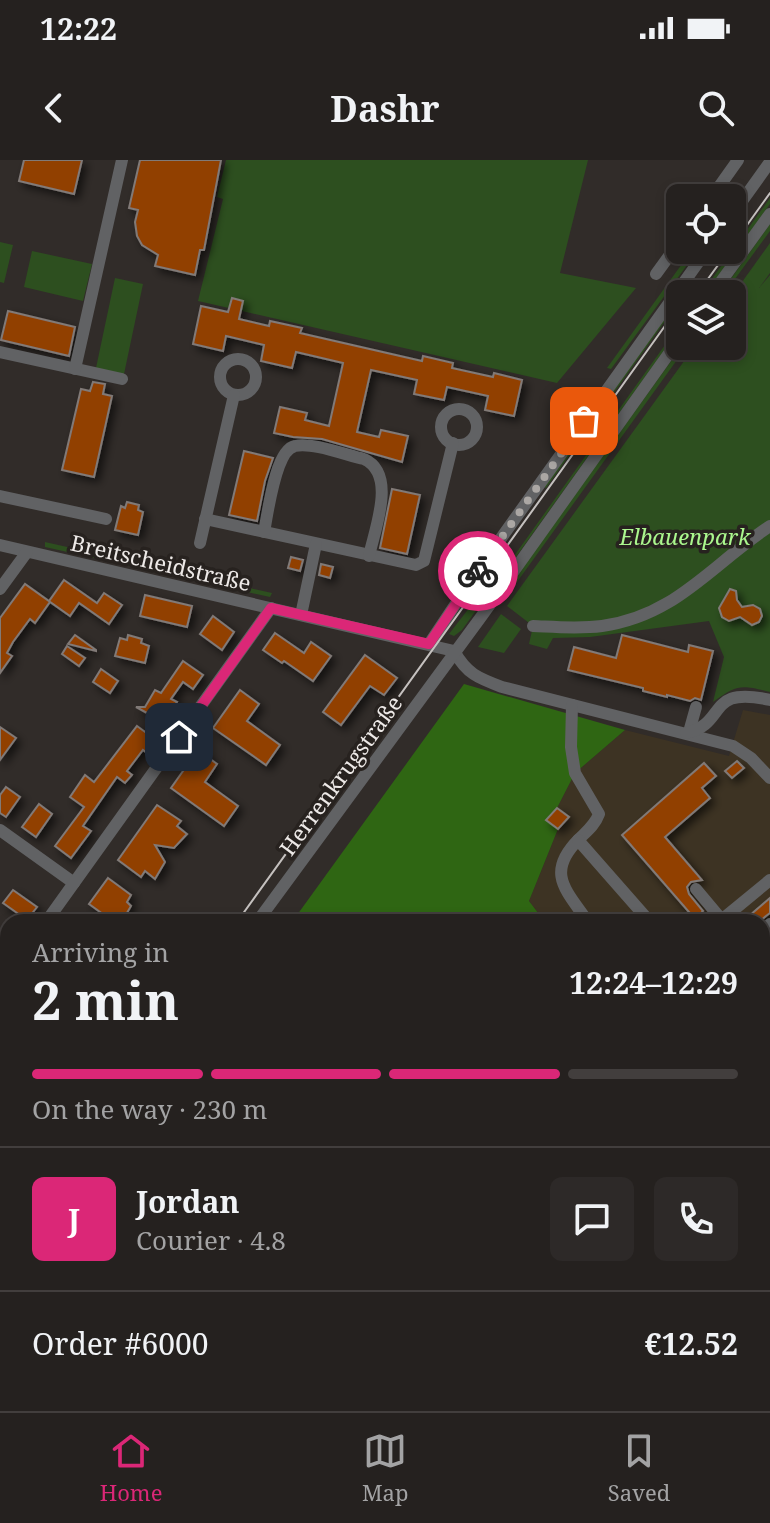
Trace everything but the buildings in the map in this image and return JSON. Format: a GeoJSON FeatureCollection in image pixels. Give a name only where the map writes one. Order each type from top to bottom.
{"type":"FeatureCollection","features":[{"type":"Feature","properties":{"kind":"street"},"geometry":{"type":"LineString","coordinates":[[75,369],[122,160]]}},
{"type":"Feature","properties":{"kind":"street"},"geometry":{"type":"LineString","coordinates":[[721,184],[738,160]]}},
{"type":"Feature","properties":{"kind":"street"},"geometry":{"type":"LineString","coordinates":[[746,187],[770,162]]}},
{"type":"Feature","properties":{"kind":"street"},"geometry":{"type":"LineString","coordinates":[[722,280],[770,214]]}},
{"type":"Feature","properties":{"kind":"street"},"geometry":{"type":"LineString","coordinates":[[656,274],[666,260]]}},
{"type":"Feature","properties":{"kind":"street"},"geometry":{"type":"LineString","coordinates":[[429,644],[697,264]]}},
{"type":"Feature","properties":{"kind":"street"},"geometry":{"type":"LineString","coordinates":[[0,352],[122,379]]}},
{"type":"Feature","properties":{"kind":"street","name":"Herrenkrugstraße"},"geometry":{"type":"LineString","coordinates":[[263,914],[666,358]]}},
{"type":"Feature","properties":{"kind":"street"},"geometry":{"type":"LineString","coordinates":[[200,543],[234,395]]}},
{"type":"Feature","properties":{"kind":"street"},"geometry":{"type":"LineString","coordinates":[[205,519],[416,565],[424,561],[453,443]]}},
{"type":"Feature","properties":{"kind":"street"},"geometry":{"type":"LineString","coordinates":[[264,532],[280,462],[286,450],[294,446],[307,446],[364,459],[372,462],[380,473],[383,485],[369,556]]}},
{"type":"Feature","properties":{"kind":"street"},"geometry":{"type":"LineString","coordinates":[[0,496],[106,519]]}},
{"type":"Feature","properties":{"kind":"street"},"geometry":{"type":"LineString","coordinates":[[533,626],[600,626],[648,614],[678,598],[770,526]]}},
{"type":"Feature","properties":{"kind":"street"},"geometry":{"type":"LineString","coordinates":[[301,615],[316,544]]}},
{"type":"Feature","properties":{"kind":"street","name":"Breitscheidstraße"},"geometry":{"type":"LineString","coordinates":[[0,545],[454,651]]}},
{"type":"Feature","properties":{"kind":"street"},"geometry":{"type":"LineString","coordinates":[[0,589],[27,552]]}},
{"type":"Feature","properties":{"kind":"street"},"geometry":{"type":"LineString","coordinates":[[52,914],[271,608]]}},
{"type":"Feature","properties":{"kind":"street"},"geometry":{"type":"LineString","coordinates":[[454,651],[462,667],[482,679],[730,745],[751,758],[770,778]]}},
{"type":"Feature","properties":{"kind":"street"},"geometry":{"type":"LineString","coordinates":[[686,733],[703,725],[719,707],[737,696],[770,700]]}},
{"type":"Feature","properties":{"kind":"street"},"geometry":{"type":"LineString","coordinates":[[572,705],[571,747],[575,773],[599,814],[595,823],[564,857],[560,878],[583,914]]}},
{"type":"Feature","properties":{"kind":"street"},"geometry":{"type":"LineString","coordinates":[[686,733],[696,707]]}},
{"type":"Feature","properties":{"kind":"street"},"geometry":{"type":"LineString","coordinates":[[0,830],[74,883]]}},
{"type":"Feature","properties":{"kind":"street"},"geometry":{"type":"LineString","coordinates":[[578,840],[643,914]]}},
{"type":"Feature","properties":{"kind":"street"},"geometry":{"type":"LineString","coordinates":[[729,914],[770,880]]}},
{"type":"Feature","properties":{"kind":"street"},"geometry":{"type":"LineString","coordinates":[[696,889],[716,914]]}},
{"type":"Feature","properties":{"kind":"shaded area"},"geometry":{"type":"Polygon","coordinates":[[[743,710],[770,715],[770,914],[539,914],[529,901],[558,829],[568,817],[557,808],[575,773],[625,730],[729,756],[743,710]]]}},
{"type":"Feature","properties":{"kind":"green space"},"geometry":{"type":"Polygon","coordinates":[[[226,160],[588,160],[560,273],[636,288],[557,383],[198,301],[223,199],[217,197],[226,160]]]}},
{"type":"Feature","properties":{"kind":"green space"},"geometry":{"type":"Polygon","coordinates":[[[770,198],[770,204],[746,237],[746,231],[770,198]]]}},
{"type":"Feature","properties":{"kind":"green space"},"geometry":{"type":"Polygon","coordinates":[[[770,224],[770,231],[746,264],[746,258],[770,224]]]}},
{"type":"Feature","properties":{"kind":"green space"},"geometry":{"type":"Polygon","coordinates":[[[0,242],[13,245],[4,283],[0,282],[0,242]]]}},
{"type":"Feature","properties":{"kind":"green space","name":"Elbauenpark"},"geometry":{"type":"Polygon","coordinates":[[[770,243],[770,273],[759,288],[770,275],[770,692],[740,688],[713,702],[724,657],[709,621],[590,637],[553,638],[547,649],[529,644],[533,626],[507,606],[685,360],[746,360],[746,280],[743,280],[770,243]]]}},
{"type":"Feature","properties":{"kind":"green space"},"geometry":{"type":"Polygon","coordinates":[[[32,251],[92,264],[83,301],[24,287],[32,251]]]}},
{"type":"Feature","properties":{"kind":"green space"},"geometry":{"type":"Polygon","coordinates":[[[682,264],[688,264],[676,280],[670,280],[682,264]]]}},
{"type":"Feature","properties":{"kind":"green space"},"geometry":{"type":"Polygon","coordinates":[[[723,264],[727,264],[715,280],[711,280],[723,264]]]}},
{"type":"Feature","properties":{"kind":"green space"},"geometry":{"type":"Polygon","coordinates":[[[741,264],[746,264],[734,280],[730,280],[741,264]]]}},
{"type":"Feature","properties":{"kind":"green space"},"geometry":{"type":"Polygon","coordinates":[[[115,278],[143,284],[124,374],[96,368],[115,278]]]}},
{"type":"Feature","properties":{"kind":"green space"},"geometry":{"type":"Polygon","coordinates":[[[666,286],[666,294],[611,369],[607,368],[666,286]]]}},
{"type":"Feature","properties":{"kind":"green space"},"geometry":{"type":"Polygon","coordinates":[[[666,315],[666,320],[546,488],[543,486],[666,315]]]}},
{"type":"Feature","properties":{"kind":"green space"},"geometry":{"type":"Polygon","coordinates":[[[666,344],[498,582],[493,578],[514,556],[666,344]]]}},
{"type":"Feature","properties":{"kind":"green space"},"geometry":{"type":"Polygon","coordinates":[[[672,360],[677,360],[512,589],[507,589],[672,360]]]}},
{"type":"Feature","properties":{"kind":"green space"},"geometry":{"type":"Polygon","coordinates":[[[45,542],[272,593],[270,597],[45,547],[45,542]]]}},
{"type":"Feature","properties":{"kind":"green space"},"geometry":{"type":"Polygon","coordinates":[[[487,585],[492,588],[462,630],[454,636],[449,634],[487,585]]]}},
{"type":"Feature","properties":{"kind":"green space"},"geometry":{"type":"Polygon","coordinates":[[[501,614],[521,629],[504,653],[478,647],[501,614]]]}},
{"type":"Feature","properties":{"kind":"green space"},"geometry":{"type":"Polygon","coordinates":[[[464,684],[625,730],[575,773],[557,808],[546,820],[558,829],[529,901],[539,914],[298,914],[464,684]]]}},
{"type":"Feature","properties":{"kind":"tram line"},"geometry":{"type":"LineString","coordinates":[[746,226],[770,193]]}},
{"type":"Feature","properties":{"kind":"tram line"},"geometry":{"type":"LineString","coordinates":[[707,280],[719,264]]}},
{"type":"Feature","properties":{"kind":"tram line"},"geometry":{"type":"LineString","coordinates":[[243,914],[666,324]]}},
{"type":"Feature","properties":{"kind":"way so far"},"geometry":{"type":"LineString","coordinates":[[478,571],[584,421]]}},
{"type":"Feature","properties":{"kind":"route"},"geometry":{"type":"LineString","coordinates":[[179,737],[271,608],[429,644],[478,571]]}}]}
